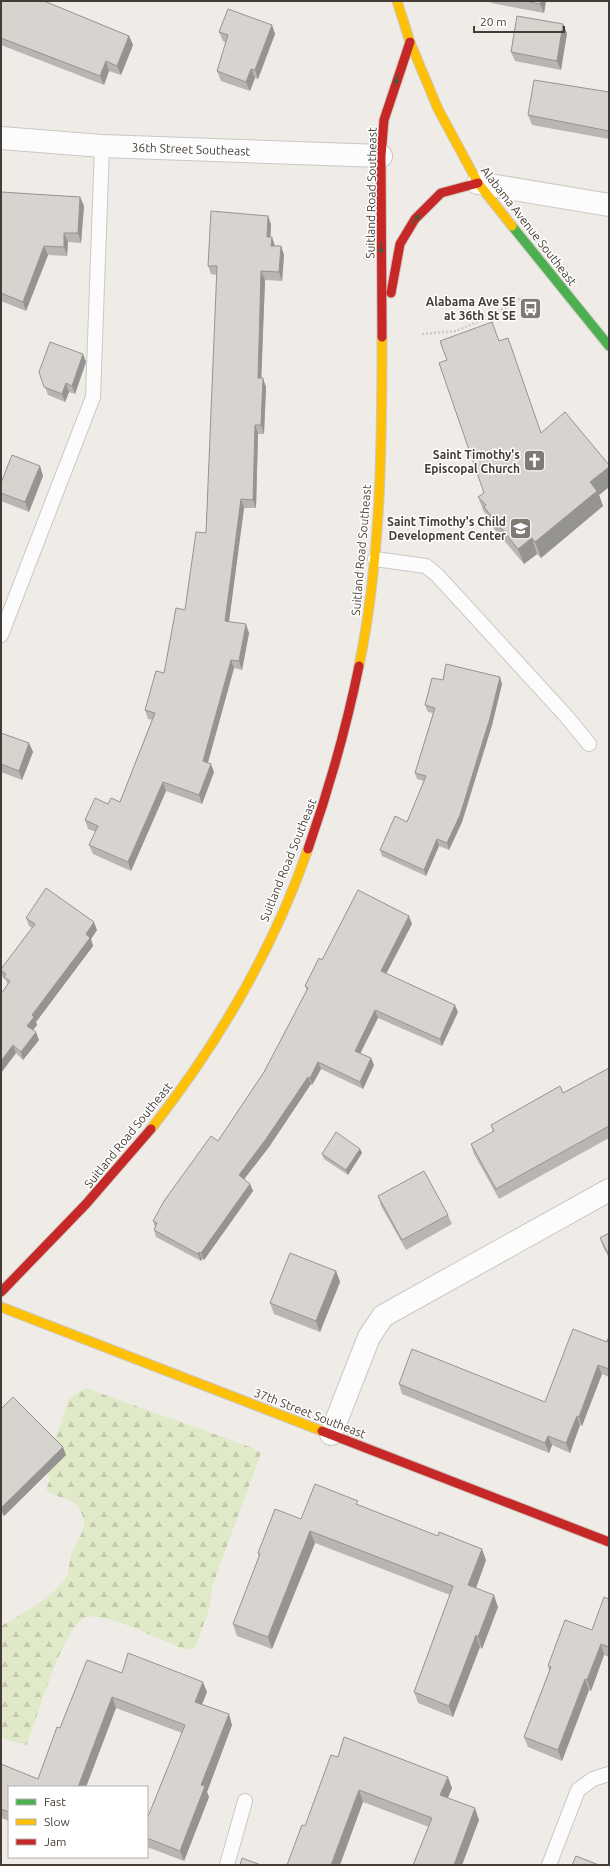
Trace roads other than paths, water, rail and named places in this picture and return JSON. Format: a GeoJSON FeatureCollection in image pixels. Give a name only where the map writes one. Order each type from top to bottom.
{"type":"FeatureCollection","features":[{"type":"Feature","properties":{"kind":"main road","name":"Alabama Avenue Southeast"},"geometry":{"type":"LineString","coordinates":[[397,1],[410,42],[438,109],[478,183],[609,346]]}},
{"type":"Feature","properties":{"kind":"main road","name":"Suitland Road Southeast"},"geometry":{"type":"LineString","coordinates":[[1,1292],[72,1222],[137,1147],[189,1078],[211,1044],[251,976],[278,921],[303,862],[331,782],[356,686],[366,630],[375,559],[381,440],[381,156],[384,120],[410,42]]}},
{"type":"Feature","properties":{"kind":"main road","name":"Suitland Road Southeast"},"geometry":{"type":"LineString","coordinates":[[381,350],[400,244],[415,219],[441,193],[478,183]]}},
{"type":"Feature","properties":{"kind":"main road","name":"37th Street Southeast"},"geometry":{"type":"LineString","coordinates":[[1,1307],[609,1542]]}},
{"type":"Feature","properties":{"kind":"street","name":"36th Street Southeast"},"geometry":{"type":"LineString","coordinates":[[1,138],[102,146],[381,156]]}},
{"type":"Feature","properties":{"kind":"street"},"geometry":{"type":"LineString","coordinates":[[478,183],[609,205]]}},
{"type":"Feature","properties":{"kind":"street"},"geometry":{"type":"LineString","coordinates":[[331,1434],[369,1337],[383,1316],[609,1190]]}},
{"type":"Feature","properties":{"kind":"lane"},"geometry":{"type":"LineString","coordinates":[[1,635],[93,397],[102,146]]}},
{"type":"Feature","properties":{"kind":"lane"},"geometry":{"type":"LineString","coordinates":[[375,559],[426,566],[437,575],[567,717],[589,744]]}},
{"type":"Feature","properties":{"kind":"lane"},"geometry":{"type":"LineString","coordinates":[[550,1865],[578,1790],[593,1779],[609,1774]]}},
{"type":"Feature","properties":{"kind":"lane"},"geometry":{"type":"LineString","coordinates":[[227,1865],[245,1801]]}},
{"type":"Feature","properties":{"kind":"place","name":"Alabama Ave SE at 36th St SE"},"geometry":{"type":"Point","coordinates":[531,308]}},
{"type":"Feature","properties":{"kind":"place","name":"Saint Timothy's Episcopal Church"},"geometry":{"type":"Point","coordinates":[535,461]}},
{"type":"Feature","properties":{"kind":"place","name":"Saint Timothy's Child Development Center"},"geometry":{"type":"Point","coordinates":[521,528]}}]}
